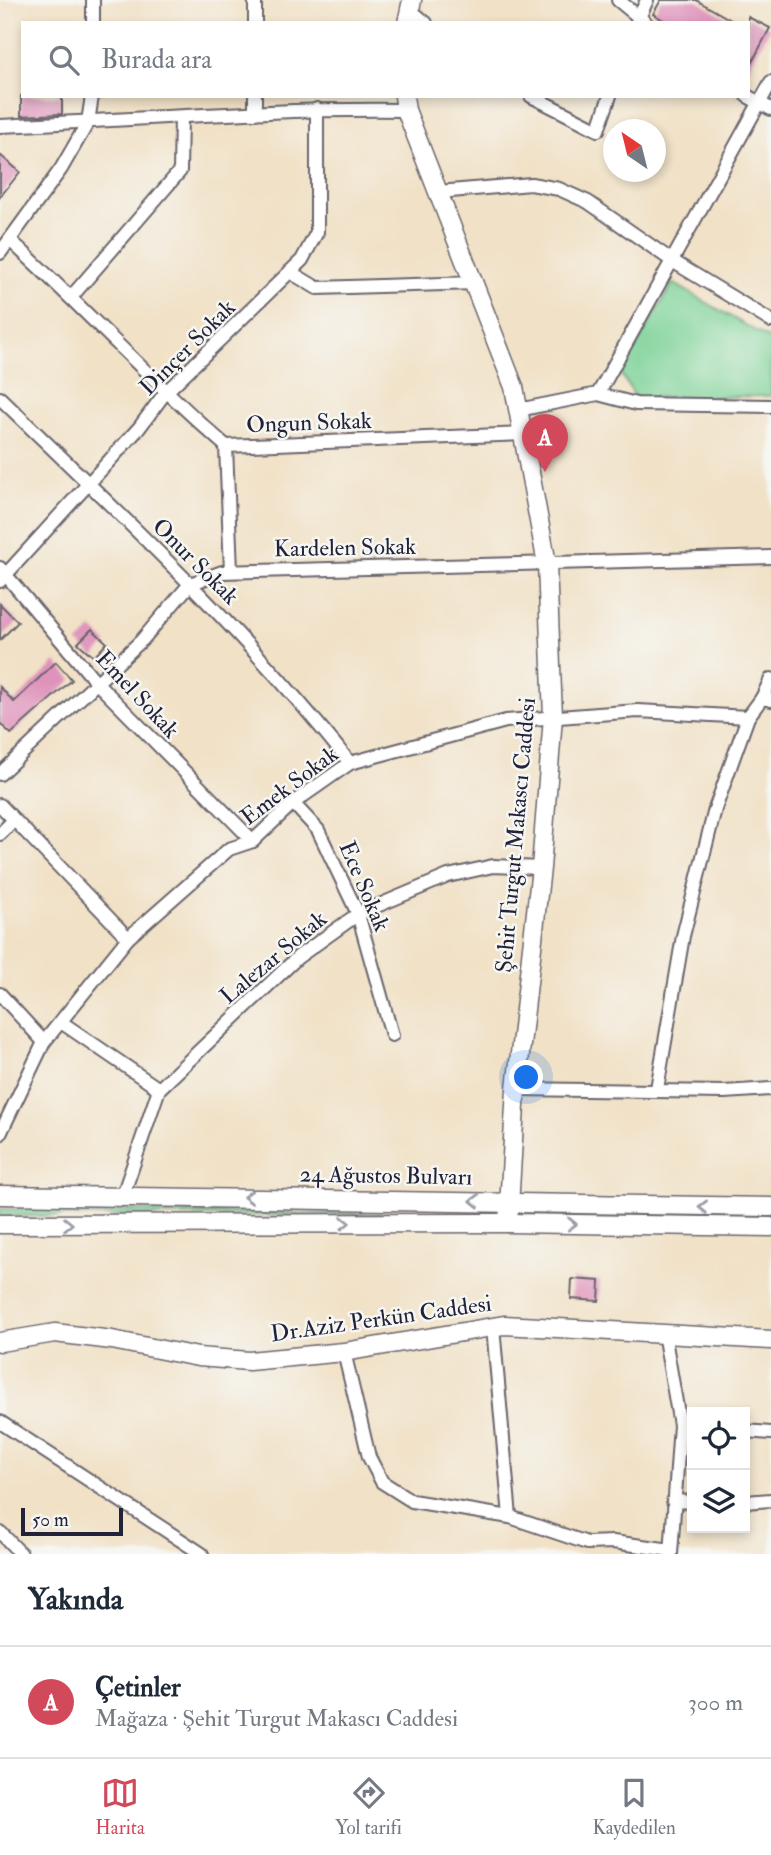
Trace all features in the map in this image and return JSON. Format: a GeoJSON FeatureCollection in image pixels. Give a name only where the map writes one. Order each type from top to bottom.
{"type":"FeatureCollection","features":[{"type":"Feature","properties":{"kind":"street"},"geometry":{"type":"LineString","coordinates":[[93,0],[93,21]]}},
{"type":"Feature","properties":{"kind":"street"},"geometry":{"type":"LineString","coordinates":[[255,0],[255,21]]}},
{"type":"Feature","properties":{"kind":"street"},"geometry":{"type":"LineString","coordinates":[[618,0],[640,21],[647,0]]}},
{"type":"Feature","properties":{"kind":"street"},"geometry":{"type":"LineString","coordinates":[[597,394],[766,106],[771,82]]}},
{"type":"Feature","properties":{"kind":"street"},"geometry":{"type":"LineString","coordinates":[[0,253],[61,169],[88,122],[92,98]]}},
{"type":"Feature","properties":{"kind":"street"},"geometry":{"type":"LineString","coordinates":[[255,98],[255,113]]}},
{"type":"Feature","properties":{"kind":"street"},"geometry":{"type":"LineString","coordinates":[[535,98],[598,130],[609,98]]}},
{"type":"Feature","properties":{"kind":"street"},"geometry":{"type":"LineString","coordinates":[[750,98],[766,106]]}},
{"type":"Feature","properties":{"kind":"street"},"geometry":{"type":"LineString","coordinates":[[0,126],[181,118],[405,103]]}},
{"type":"Feature","properties":{"kind":"street","name":"Şehit Turgut Makascı Caddesi"},"geometry":{"type":"LineString","coordinates":[[405,103],[505,358],[523,434],[547,564],[553,718],[541,868],[516,1089],[508,1223]]}},
{"type":"Feature","properties":{"kind":"street","name":"Dinçer Sokak"},"geometry":{"type":"LineString","coordinates":[[2,575],[139,428],[165,393],[292,273],[317,232],[317,109]]}},
{"type":"Feature","properties":{"kind":"street"},"geometry":{"type":"LineString","coordinates":[[72,296],[180,171],[181,118]]}},
{"type":"Feature","properties":{"kind":"street"},"geometry":{"type":"LineString","coordinates":[[439,192],[530,184],[559,189],[587,202],[674,262],[771,321]]}},
{"type":"Feature","properties":{"kind":"street","name":"Ongun Sokak"},"geometry":{"type":"LineString","coordinates":[[11,241],[72,296],[165,393],[226,446],[523,434]]}},
{"type":"Feature","properties":{"kind":"street"},"geometry":{"type":"LineString","coordinates":[[292,273],[317,288],[476,283]]}},
{"type":"Feature","properties":{"kind":"street"},"geometry":{"type":"LineString","coordinates":[[518,410],[597,394],[636,404],[771,405]]}},
{"type":"Feature","properties":{"kind":"street","name":"Onur Sokak"},"geometry":{"type":"LineString","coordinates":[[0,398],[190,584],[296,695],[350,763]]}},
{"type":"Feature","properties":{"kind":"street"},"geometry":{"type":"LineString","coordinates":[[226,446],[231,571]]}},
{"type":"Feature","properties":{"kind":"street","name":"Kardelen Sokak"},"geometry":{"type":"LineString","coordinates":[[190,584],[231,571],[771,557]]}},
{"type":"Feature","properties":{"kind":"street","name":"Emel Sokak"},"geometry":{"type":"LineString","coordinates":[[2,575],[97,683],[253,841]]}},
{"type":"Feature","properties":{"kind":"street"},"geometry":{"type":"LineString","coordinates":[[0,774],[142,640],[190,584]]}},
{"type":"Feature","properties":{"kind":"street"},"geometry":{"type":"LineString","coordinates":[[657,1089],[686,923],[715,809],[748,717],[766,699],[771,679]]}},
{"type":"Feature","properties":{"kind":"street","name":"Emek Sokak"},"geometry":{"type":"LineString","coordinates":[[0,1134],[44,1042],[128,938],[229,849],[253,841],[293,803],[350,763],[506,721],[638,711],[748,717]]}},
{"type":"Feature","properties":{"kind":"street","name":"Ece Sokak"},"geometry":{"type":"LineString","coordinates":[[293,803],[318,830],[358,914],[391,1035]]}},
{"type":"Feature","properties":{"kind":"street"},"geometry":{"type":"LineString","coordinates":[[0,805],[128,938]]}},
{"type":"Feature","properties":{"kind":"street"},"geometry":{"type":"LineString","coordinates":[[0,834],[14,820]]}},
{"type":"Feature","properties":{"kind":"street","name":"Lalezar Sokak"},"geometry":{"type":"LineString","coordinates":[[123,1195],[159,1089],[298,957],[358,914],[402,893],[448,876],[493,866],[541,868]]}},
{"type":"Feature","properties":{"kind":"street"},"geometry":{"type":"LineString","coordinates":[[0,994],[44,1042]]}},
{"type":"Feature","properties":{"kind":"street"},"geometry":{"type":"LineString","coordinates":[[61,1022],[159,1089]]}},
{"type":"Feature","properties":{"kind":"street"},"geometry":{"type":"LineString","coordinates":[[516,1089],[724,1092],[771,1089]]}},
{"type":"Feature","properties":{"kind":"street","name":"24 Ağustos Bulvarı"},"geometry":{"type":"LineString","coordinates":[[0,1195],[771,1208]]}},
{"type":"Feature","properties":{"kind":"street","name":"24 Ağustos Bulvarı"},"geometry":{"type":"LineString","coordinates":[[0,1224],[508,1223],[771,1227]]}},
{"type":"Feature","properties":{"kind":"street","name":"Dr.Aziz Perkün Caddesi"},"geometry":{"type":"LineString","coordinates":[[0,1342],[55,1333],[226,1360],[344,1352],[519,1324],[771,1340]]}},
{"type":"Feature","properties":{"kind":"street"},"geometry":{"type":"LineString","coordinates":[[493,1327],[510,1517]]}},
{"type":"Feature","properties":{"kind":"street"},"geometry":{"type":"LineString","coordinates":[[344,1352],[369,1457],[382,1482],[412,1501],[510,1517],[587,1543],[613,1542],[671,1552],[673,1502],[686,1425],[664,1333]]}},
{"type":"Feature","properties":{"kind":"street"},"geometry":{"type":"LineString","coordinates":[[0,1422],[202,1554]]}},
{"type":"Feature","properties":{"kind":"street"},"geometry":{"type":"LineString","coordinates":[[750,1431],[771,1433]]}},
{"type":"Feature","properties":{"kind":"street"},"geometry":{"type":"LineString","coordinates":[[750,1502],[771,1500]]}},
{"type":"Feature","properties":{"kind":"street"},"geometry":{"type":"LineString","coordinates":[[673,1502],[687,1502]]}},
{"type":"Feature","properties":{"kind":"street"},"geometry":{"type":"LineString","coordinates":[[3,1531],[21,1554]]}},
{"type":"Feature","properties":{"kind":"green space"},"geometry":{"type":"Polygon","coordinates":[[[673,283],[771,340],[771,396],[636,398],[620,373],[673,283]]]}},
{"type":"Feature","properties":{"kind":"green space"},"geometry":{"type":"Polygon","coordinates":[[[0,1209],[489,1215],[0,1216],[0,1209]]]}},
{"type":"Feature","properties":{"kind":"building"},"geometry":{"type":"Polygon","coordinates":[[[661,0],[696,0],[733,21],[665,21],[653,14],[661,0]]]}},
{"type":"Feature","properties":{"kind":"building"},"geometry":{"type":"Polygon","coordinates":[[[748,17],[770,28],[750,66],[750,21],[748,17]]]}},
{"type":"Feature","properties":{"kind":"building"},"geometry":{"type":"Polygon","coordinates":[[[21,98],[62,98],[62,114],[21,116],[21,98]]]}},
{"type":"Feature","properties":{"kind":"building"},"geometry":{"type":"Polygon","coordinates":[[[0,155],[20,172],[0,197],[0,155]]]}},
{"type":"Feature","properties":{"kind":"building"},"geometry":{"type":"Polygon","coordinates":[[[0,604],[18,622],[0,640],[0,604]]]}},
{"type":"Feature","properties":{"kind":"building"},"geometry":{"type":"Polygon","coordinates":[[[92,629],[107,643],[94,657],[78,643],[92,629]]]}},
{"type":"Feature","properties":{"kind":"building"},"geometry":{"type":"Polygon","coordinates":[[[56,662],[72,680],[11,734],[0,723],[0,687],[14,702],[56,662]]]}},
{"type":"Feature","properties":{"kind":"building"},"geometry":{"type":"Polygon","coordinates":[[[572,1279],[600,1281],[599,1301],[571,1299],[572,1279]]]}},
{"type":"Feature","properties":{"kind":"place","name":"Çetinler"},"geometry":{"type":"Point","coordinates":[545,472]}}]}
